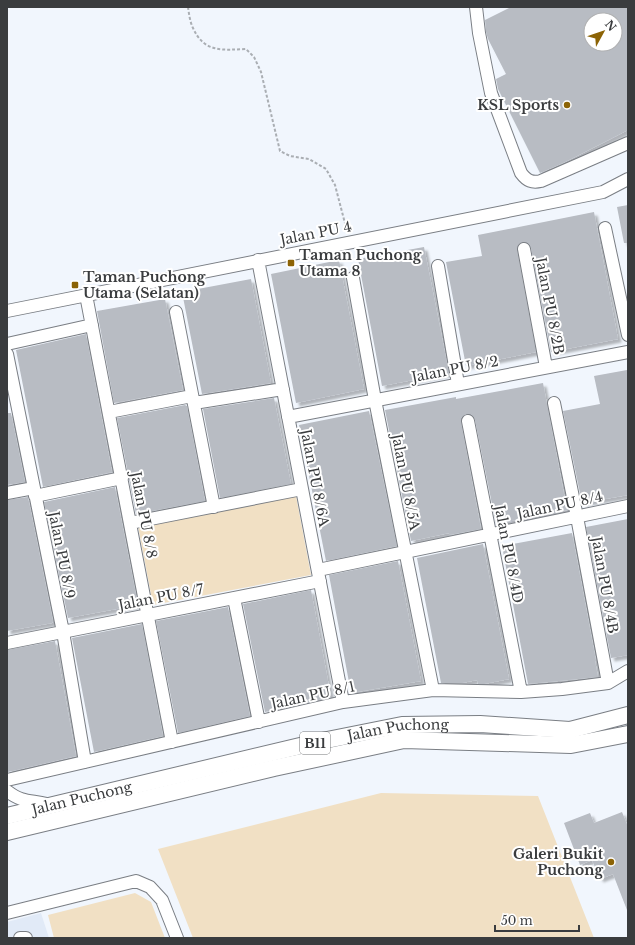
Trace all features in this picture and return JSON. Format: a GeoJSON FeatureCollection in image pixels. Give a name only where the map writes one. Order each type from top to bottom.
{"type":"FeatureCollection","features":[{"type":"Feature","properties":{"kind":"main road","name":"Jalan Puchong"},"geometry":{"type":"LineString","coordinates":[[7,816],[317,742],[402,725],[480,724],[570,730],[628,715]]}},
{"type":"Feature","properties":{"kind":"main road","name":"Jalan Puchong"},"geometry":{"type":"LineString","coordinates":[[7,832],[274,768],[404,740],[570,745],[628,734]]}},
{"type":"Feature","properties":{"kind":"street"},"geometry":{"type":"LineString","coordinates":[[476,7],[479,33],[491,93],[521,173],[525,178],[530,182],[541,182],[628,143]]}},
{"type":"Feature","properties":{"kind":"street","name":"Jalan PU 4"},"geometry":{"type":"LineString","coordinates":[[7,311],[603,192],[628,179]]}},
{"type":"Feature","properties":{"kind":"street"},"geometry":{"type":"LineString","coordinates":[[605,228],[628,335]]}},
{"type":"Feature","properties":{"kind":"street","name":"Jalan PU 8/2B"},"geometry":{"type":"LineString","coordinates":[[524,249],[546,367]]}},
{"type":"Feature","properties":{"kind":"street","name":"Jalan PU 8/6A"},"geometry":{"type":"LineString","coordinates":[[258,260],[343,702]]}},
{"type":"Feature","properties":{"kind":"street"},"geometry":{"type":"LineString","coordinates":[[438,266],[458,384]]}},
{"type":"Feature","properties":{"kind":"street","name":"Jalan PU 8/5A"},"geometry":{"type":"LineString","coordinates":[[353,278],[375,400],[433,690]]}},
{"type":"Feature","properties":{"kind":"street","name":"Jalan PU 8/8"},"geometry":{"type":"LineString","coordinates":[[86,295],[172,742]]}},
{"type":"Feature","properties":{"kind":"street"},"geometry":{"type":"LineString","coordinates":[[176,312],[214,507]]}},
{"type":"Feature","properties":{"kind":"street"},"geometry":{"type":"LineString","coordinates":[[7,344],[92,325]]}},
{"type":"Feature","properties":{"kind":"street","name":"Jalan PU 8/2"},"geometry":{"type":"LineString","coordinates":[[288,417],[628,352]]}},
{"type":"Feature","properties":{"kind":"street","name":"Jalan PU 8/9"},"geometry":{"type":"LineString","coordinates":[[7,354],[62,632],[85,762]]}},
{"type":"Feature","properties":{"kind":"street"},"geometry":{"type":"LineString","coordinates":[[109,412],[283,389]]}},
{"type":"Feature","properties":{"kind":"street","name":"Jalan PU 8/4B"},"geometry":{"type":"LineString","coordinates":[[554,403],[578,517],[608,683]]}},
{"type":"Feature","properties":{"kind":"street","name":"Jalan PU 8/4D"},"geometry":{"type":"LineString","coordinates":[[468,421],[521,692]]}},
{"type":"Feature","properties":{"kind":"street"},"geometry":{"type":"LineString","coordinates":[[7,494],[35,492],[122,478]]}},
{"type":"Feature","properties":{"kind":"street"},"geometry":{"type":"LineString","coordinates":[[130,523],[302,489]]}},
{"type":"Feature","properties":{"kind":"street","name":"Jalan PU 8/4"},"geometry":{"type":"LineString","coordinates":[[319,576],[405,552],[628,506]]}},
{"type":"Feature","properties":{"kind":"street","name":"Jalan PU 8/7"},"geometry":{"type":"LineString","coordinates":[[7,643],[234,598],[319,576]]}},
{"type":"Feature","properties":{"kind":"street"},"geometry":{"type":"LineString","coordinates":[[234,598],[258,722]]}},
{"type":"Feature","properties":{"kind":"street","name":"Jalan PU 8/1"},"geometry":{"type":"LineString","coordinates":[[7,780],[343,702],[433,690],[521,692],[562,689],[608,683],[628,671]]}},
{"type":"Feature","properties":{"kind":"street"},"geometry":{"type":"LineString","coordinates":[[7,791],[16,798],[29,802],[53,805]]}},
{"type":"Feature","properties":{"kind":"street"},"geometry":{"type":"LineString","coordinates":[[7,913],[136,881],[150,887],[162,900],[177,938]]}},
{"type":"Feature","properties":{"kind":"street"},"geometry":{"type":"LineString","coordinates":[[20,938],[26,938]]}},
{"type":"Feature","properties":{"kind":"path"},"geometry":{"type":"LineString","coordinates":[[188,7],[192,28],[202,42],[213,49],[246,49],[254,57],[261,72],[280,151],[290,156],[309,159],[326,169],[335,185],[350,242]]}},
{"type":"Feature","properties":{"kind":"shaded area"},"geometry":{"type":"Polygon","coordinates":[[[296,496],[311,575],[153,605],[138,526],[296,496]]]}},
{"type":"Feature","properties":{"kind":"shaded area"},"geometry":{"type":"Polygon","coordinates":[[[381,793],[538,796],[594,938],[193,938],[158,849],[381,793]]]}},
{"type":"Feature","properties":{"kind":"shaded area"},"geometry":{"type":"Polygon","coordinates":[[[135,893],[151,902],[165,938],[54,938],[48,915],[135,893]]]}},
{"type":"Feature","properties":{"kind":"shaded area"},"geometry":{"type":"Polygon","coordinates":[[[41,913],[49,938],[7,938],[7,922],[41,913]]]}},
{"type":"Feature","properties":{"kind":"building","name":"KSL Sports"},"geometry":{"type":"Polygon","coordinates":[[[511,7],[628,7],[628,130],[540,173],[498,89],[496,79],[506,74],[488,39],[485,20],[511,7]]]}},
{"type":"Feature","properties":{"kind":"building"},"geometry":{"type":"Polygon","coordinates":[[[628,205],[628,243],[624,243],[617,207],[628,205]]]}},
{"type":"Feature","properties":{"kind":"building"},"geometry":{"type":"Polygon","coordinates":[[[594,212],[618,339],[551,352],[531,248],[529,244],[523,242],[519,244],[517,250],[536,352],[466,366],[446,262],[482,256],[478,235],[594,212]]]}},
{"type":"Feature","properties":{"kind":"building"},"geometry":{"type":"Polygon","coordinates":[[[424,247],[449,373],[382,386],[358,259],[424,247]]]}},
{"type":"Feature","properties":{"kind":"building"},"geometry":{"type":"Polygon","coordinates":[[[339,260],[364,389],[296,403],[271,274],[339,260]]]}},
{"type":"Feature","properties":{"kind":"building"},"geometry":{"type":"Polygon","coordinates":[[[251,279],[271,383],[202,394],[182,292],[251,279]]]}},
{"type":"Feature","properties":{"kind":"building"},"geometry":{"type":"Polygon","coordinates":[[[165,299],[183,390],[114,403],[97,311],[165,299]]]}},
{"type":"Feature","properties":{"kind":"building"},"geometry":{"type":"Polygon","coordinates":[[[86,334],[112,472],[43,487],[16,350],[86,334]]]}},
{"type":"Feature","properties":{"kind":"building"},"geometry":{"type":"Polygon","coordinates":[[[627,370],[628,495],[582,503],[563,411],[600,404],[594,376],[627,370]]]}},
{"type":"Feature","properties":{"kind":"building"},"geometry":{"type":"Polygon","coordinates":[[[543,383],[567,510],[496,524],[475,420],[471,414],[466,414],[461,418],[461,422],[481,529],[449,535],[449,533],[411,541],[385,410],[543,383]]]}},
{"type":"Feature","properties":{"kind":"building"},"geometry":{"type":"Polygon","coordinates":[[[274,398],[291,484],[220,498],[203,409],[274,398]]]}},
{"type":"Feature","properties":{"kind":"building"},"geometry":{"type":"Polygon","coordinates":[[[185,405],[187,406],[205,501],[136,514],[117,418],[185,405]]]}},
{"type":"Feature","properties":{"kind":"building"},"geometry":{"type":"Polygon","coordinates":[[[369,411],[397,546],[326,561],[299,425],[369,411]]]}},
{"type":"Feature","properties":{"kind":"building"},"geometry":{"type":"Polygon","coordinates":[[[7,413],[11,413],[25,482],[7,485],[7,413]]]}},
{"type":"Feature","properties":{"kind":"building"},"geometry":{"type":"Polygon","coordinates":[[[115,487],[138,605],[68,618],[44,502],[115,487]]]}},
{"type":"Feature","properties":{"kind":"building"},"geometry":{"type":"Polygon","coordinates":[[[28,497],[53,621],[52,623],[7,631],[7,500],[28,497]]]}},
{"type":"Feature","properties":{"kind":"building"},"geometry":{"type":"Polygon","coordinates":[[[628,519],[628,655],[611,658],[586,527],[628,519]]]}},
{"type":"Feature","properties":{"kind":"building"},"geometry":{"type":"Polygon","coordinates":[[[572,533],[598,677],[528,684],[502,546],[572,533]]]}},
{"type":"Feature","properties":{"kind":"building"},"geometry":{"type":"Polygon","coordinates":[[[483,544],[509,679],[484,684],[478,684],[477,680],[462,683],[441,683],[417,558],[483,544]]]}},
{"type":"Feature","properties":{"kind":"building"},"geometry":{"type":"Polygon","coordinates":[[[398,561],[421,681],[351,693],[329,575],[398,561]]]}},
{"type":"Feature","properties":{"kind":"building"},"geometry":{"type":"Polygon","coordinates":[[[311,590],[331,697],[265,712],[243,604],[311,590]]]}},
{"type":"Feature","properties":{"kind":"building"},"geometry":{"type":"Polygon","coordinates":[[[228,607],[250,716],[178,733],[156,621],[228,607]]]}},
{"type":"Feature","properties":{"kind":"building"},"geometry":{"type":"Polygon","coordinates":[[[142,624],[163,736],[94,752],[72,638],[142,624]]]}},
{"type":"Feature","properties":{"kind":"building"},"geometry":{"type":"Polygon","coordinates":[[[55,641],[76,756],[8,772],[7,650],[55,641]]]}},
{"type":"Feature","properties":{"kind":"building","name":"Galeri Bukit Puchong"},"geometry":{"type":"Polygon","coordinates":[[[622,812],[628,827],[627,910],[613,874],[600,879],[592,860],[580,865],[564,823],[590,813],[594,823],[622,812]]]}},
{"type":"Feature","properties":{"kind":"place","name":"KSL Sports"},"geometry":{"type":"Point","coordinates":[567,105]}},
{"type":"Feature","properties":{"kind":"place","name":"Taman Puchong Utama 8"},"geometry":{"type":"Point","coordinates":[291,263]}},
{"type":"Feature","properties":{"kind":"place","name":"Taman Puchong Utama (Selatan)"},"geometry":{"type":"Point","coordinates":[75,285]}},
{"type":"Feature","properties":{"kind":"place","name":"Galeri Bukit Puchong"},"geometry":{"type":"Point","coordinates":[611,862]}}]}
